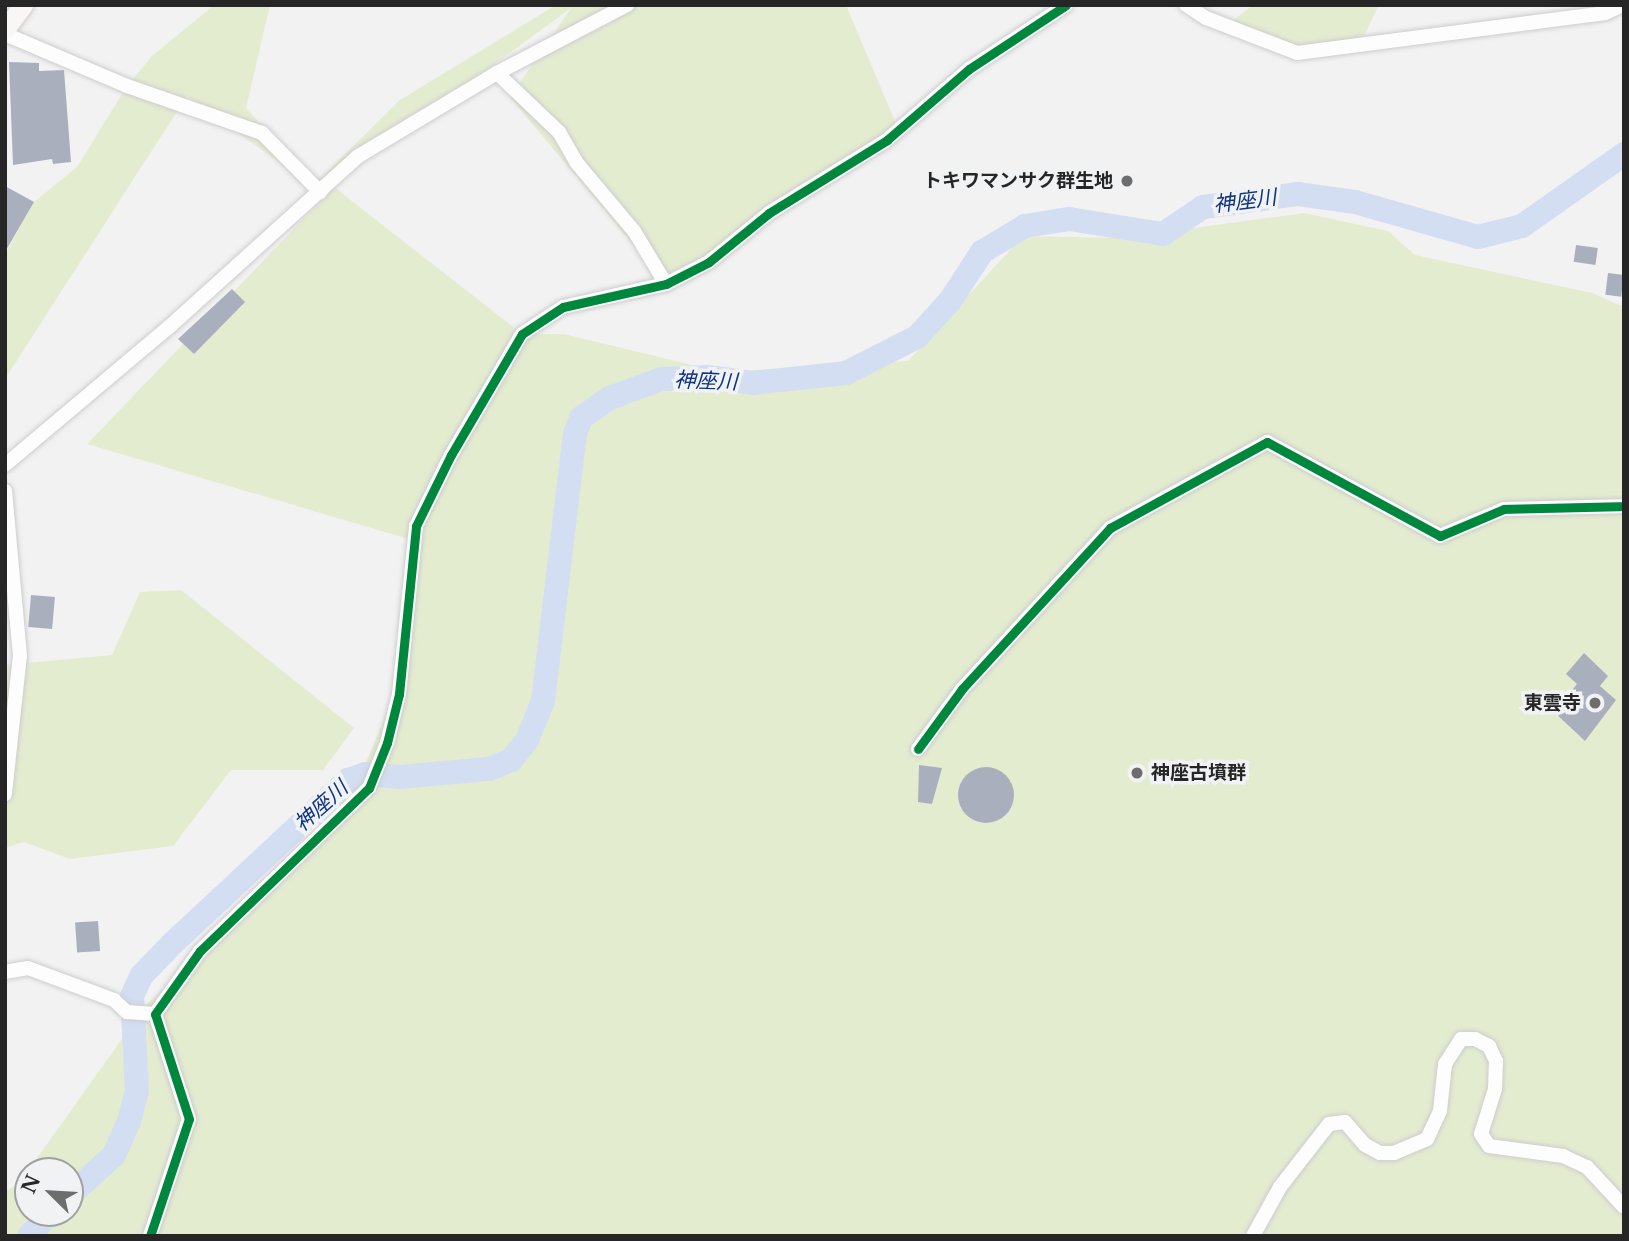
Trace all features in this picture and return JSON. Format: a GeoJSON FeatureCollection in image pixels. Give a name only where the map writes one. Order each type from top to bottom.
{"type":"FeatureCollection","features":[{"type":"Feature","properties":{"kind":"street"},"geometry":{"type":"LineString","coordinates":[[23,5],[5,32],[127,86],[262,133],[320,192]]}},
{"type":"Feature","properties":{"kind":"street"},"geometry":{"type":"LineString","coordinates":[[5,465],[169,327],[357,157],[497,73],[626,5]]}},
{"type":"Feature","properties":{"kind":"street"},"geometry":{"type":"LineString","coordinates":[[155,1014],[200,951],[369,788],[387,743],[399,694],[416,526],[451,455],[522,334],[563,307],[666,284],[709,262],[769,213],[887,140],[969,69],[1066,5]]}},
{"type":"Feature","properties":{"kind":"street"},"geometry":{"type":"LineString","coordinates":[[1186,5],[1206,18],[1297,53],[1605,13],[1623,5]]}},
{"type":"Feature","properties":{"kind":"street"},"geometry":{"type":"LineString","coordinates":[[497,73],[559,132],[576,162],[634,231],[666,284]]}},
{"type":"Feature","properties":{"kind":"street"},"geometry":{"type":"LineString","coordinates":[[918,749],[962,689],[1111,528],[1267,442],[1440,536],[1504,509],[1624,506]]}},
{"type":"Feature","properties":{"kind":"street"},"geometry":{"type":"LineString","coordinates":[[5,491],[20,654],[5,794]]}},
{"type":"Feature","properties":{"kind":"street"},"geometry":{"type":"LineString","coordinates":[[5,972],[29,968],[114,1000],[127,1012],[155,1014]]}},
{"type":"Feature","properties":{"kind":"street"},"geometry":{"type":"LineString","coordinates":[[150,1236],[189,1119],[155,1014]]}},
{"type":"Feature","properties":{"kind":"street"},"geometry":{"type":"LineString","coordinates":[[1253,1236],[1280,1187],[1329,1124],[1345,1122],[1365,1145],[1380,1153],[1394,1153],[1427,1139],[1440,1111],[1445,1064],[1461,1039],[1475,1039],[1489,1046],[1496,1061],[1495,1089],[1481,1134],[1489,1146],[1563,1156],[1587,1167],[1624,1207]]}},
{"type":"Feature","properties":{"kind":"green space"},"geometry":{"type":"Polygon","coordinates":[[[214,5],[270,5],[246,108],[314,185],[400,100],[556,5],[846,5],[899,131],[666,284],[510,97],[571,8],[320,192],[187,96],[5,379],[5,254],[34,202],[77,167],[127,86],[152,56],[214,5]]]}},
{"type":"Feature","properties":{"kind":"green space"},"geometry":{"type":"Polygon","coordinates":[[[1253,5],[1379,5],[1363,38],[1297,53],[1226,26],[1253,5]]]}},
{"type":"Feature","properties":{"kind":"green space"},"geometry":{"type":"Polygon","coordinates":[[[334,187],[522,334],[564,334],[721,372],[908,361],[1023,236],[1121,238],[1304,213],[1388,231],[1415,255],[1592,293],[1624,307],[1624,1236],[5,1236],[5,1192],[14,1186],[14,1227],[84,1227],[84,1157],[38,1157],[146,1005],[266,886],[356,787],[401,677],[412,540],[87,444],[334,187]]]}},
{"type":"Feature","properties":{"kind":"green space"},"geometry":{"type":"Polygon","coordinates":[[[181,590],[354,728],[323,770],[231,770],[173,846],[70,859],[24,842],[5,848],[5,665],[112,655],[140,592],[181,590]]]}},
{"type":"Feature","properties":{"kind":"building"},"geometry":{"type":"Polygon","coordinates":[[[9,62],[39,63],[39,71],[64,70],[71,162],[53,164],[52,159],[13,165],[9,62]]]}},
{"type":"Feature","properties":{"kind":"building"},"geometry":{"type":"Polygon","coordinates":[[[5,186],[34,202],[5,252],[5,186]]]}},
{"type":"Feature","properties":{"kind":"building"},"geometry":{"type":"Polygon","coordinates":[[[1576,245],[1598,248],[1595,265],[1574,262],[1576,245]]]}},
{"type":"Feature","properties":{"kind":"building"},"geometry":{"type":"Polygon","coordinates":[[[1608,273],[1624,275],[1621,297],[1605,295],[1608,273]]]}},
{"type":"Feature","properties":{"kind":"building"},"geometry":{"type":"Polygon","coordinates":[[[232,289],[245,302],[194,354],[178,339],[232,289]]]}},
{"type":"Feature","properties":{"kind":"building"},"geometry":{"type":"Polygon","coordinates":[[[31,595],[55,597],[52,629],[28,627],[31,595]]]}},
{"type":"Feature","properties":{"kind":"building"},"geometry":{"type":"Polygon","coordinates":[[[1584,653],[1608,676],[1600,686],[1616,700],[1585,741],[1554,712],[1577,684],[1566,674],[1584,653]]]}},
{"type":"Feature","properties":{"kind":"building"},"geometry":{"type":"Polygon","coordinates":[[[919,765],[942,768],[932,804],[918,802],[919,765]]]}},
{"type":"Feature","properties":{"kind":"building"},"geometry":{"type":"Polygon","coordinates":[[[981,767],[991,767],[1006,775],[1012,784],[1012,806],[1006,815],[991,823],[981,823],[963,811],[958,800],[958,790],[970,772],[981,767]]]}},
{"type":"Feature","properties":{"kind":"building"},"geometry":{"type":"Polygon","coordinates":[[[98,921],[100,951],[77,953],[75,923],[98,921]]]}},
{"type":"Feature","properties":{"kind":"waterway","name":"神座川"},"geometry":{"type":"LineString","coordinates":[[84,1182],[114,1155],[129,1121],[137,1091],[132,996],[142,975],[174,942],[348,780],[365,774],[399,777],[489,769],[511,760],[527,740],[543,701],[575,434],[581,418],[610,398],[661,379],[707,377],[753,383],[846,373],[917,337],[950,301],[982,252],[1025,226],[1069,219],[1163,234],[1203,207],[1298,194],[1355,202],[1478,237],[1522,226],[1624,154]]}},
{"type":"Feature","properties":{"kind":"waterway","name":"神座川"},"geometry":{"type":"LineString","coordinates":[[29,1236],[37,1227]]}},
{"type":"Feature","properties":{"kind":"cycle path"},"geometry":{"type":"LineString","coordinates":[[150,1236],[189,1119],[155,1014],[200,951],[369,788],[387,743],[399,694],[416,526],[451,455],[522,334],[563,307],[666,284],[709,262],[769,213],[887,140],[969,69],[1066,5]]}},
{"type":"Feature","properties":{"kind":"cycle path"},"geometry":{"type":"LineString","coordinates":[[918,749],[962,689],[1110,528],[1267,442],[1440,536],[1504,509],[1624,506]]}},
{"type":"Feature","properties":{"kind":"place","name":"トキワマンサク群生地"},"geometry":{"type":"Point","coordinates":[1127,181]}},
{"type":"Feature","properties":{"kind":"place","name":"東雲寺"},"geometry":{"type":"Point","coordinates":[1595,703]}},
{"type":"Feature","properties":{"kind":"place","name":"神座古墳群"},"geometry":{"type":"Point","coordinates":[1137,773]}}]}
